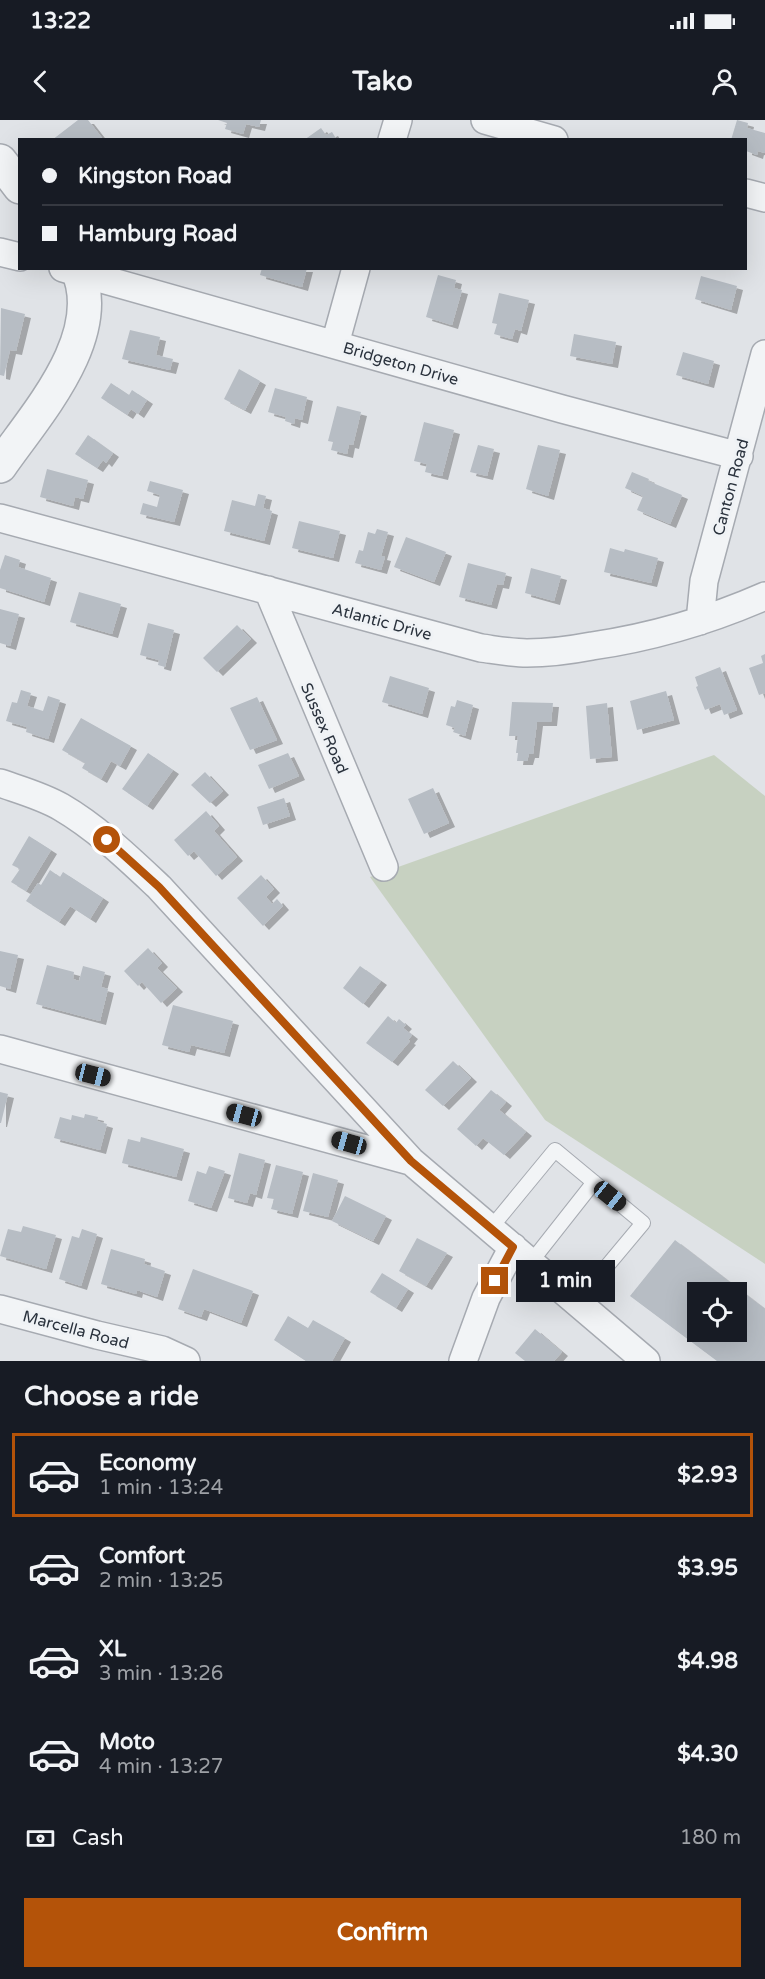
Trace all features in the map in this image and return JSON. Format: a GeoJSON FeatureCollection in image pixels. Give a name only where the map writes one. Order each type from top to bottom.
{"type":"FeatureCollection","features":[{"type":"Feature","properties":{"kind":"street"},"geometry":{"type":"LineString","coordinates":[[393,138],[398,120]]}},
{"type":"Feature","properties":{"kind":"street"},"geometry":{"type":"LineString","coordinates":[[485,120],[547,138]]}},
{"type":"Feature","properties":{"kind":"street"},"geometry":{"type":"LineString","coordinates":[[0,161],[18,184]]}},
{"type":"Feature","properties":{"kind":"street"},"geometry":{"type":"LineString","coordinates":[[747,193],[765,198]]}},
{"type":"Feature","properties":{"kind":"street"},"geometry":{"type":"LineString","coordinates":[[0,252],[18,256]]}},
{"type":"Feature","properties":{"kind":"street"},"geometry":{"type":"LineString","coordinates":[[0,466],[63,376],[78,343],[84,297],[73,270]]}},
{"type":"Feature","properties":{"kind":"street","name":"Bridgeton Drive"},"geometry":{"type":"LineString","coordinates":[[73,270],[562,409],[739,456]]}},
{"type":"Feature","properties":{"kind":"street"},"geometry":{"type":"LineString","coordinates":[[335,344],[355,270]]}},
{"type":"Feature","properties":{"kind":"street","name":"Canton Road"},"geometry":{"type":"LineString","coordinates":[[700,621],[704,581],[765,354]]}},
{"type":"Feature","properties":{"kind":"street","name":"Atlantic Drive"},"geometry":{"type":"LineString","coordinates":[[0,518],[481,648],[527,653],[635,640],[678,629],[736,609],[765,596]]}},
{"type":"Feature","properties":{"kind":"street","name":"Sussex Road"},"geometry":{"type":"LineString","coordinates":[[268,590],[384,867]]}},
{"type":"Feature","properties":{"kind":"street"},"geometry":{"type":"LineString","coordinates":[[0,783],[33,794],[60,807],[91,827],[123,854],[159,887],[411,1161],[646,1361]]}},
{"type":"Feature","properties":{"kind":"street"},"geometry":{"type":"LineString","coordinates":[[0,1049],[411,1161]]}},
{"type":"Feature","properties":{"kind":"street"},"geometry":{"type":"LineString","coordinates":[[463,1361],[486,1298],[522,1254]]}},
{"type":"Feature","properties":{"kind":"street","name":"Marcella Road"},"geometry":{"type":"LineString","coordinates":[[0,1309],[162,1350],[186,1361]]}},
{"type":"Feature","properties":{"kind":"lane"},"geometry":{"type":"LineString","coordinates":[[490,1229],[555,1150],[643,1223],[577,1302]]}},
{"type":"Feature","properties":{"kind":"lane"},"geometry":{"type":"LineString","coordinates":[[522,1254],[594,1182]]}},
{"type":"Feature","properties":{"kind":"green space"},"geometry":{"type":"Polygon","coordinates":[[[714,755],[765,796],[765,1264],[545,1120],[370,877],[714,755]]]}},
{"type":"Feature","properties":{"kind":"building"},"geometry":{"type":"Polygon","coordinates":[[[78,120],[88,120],[102,138],[55,138],[78,120]]]}},
{"type":"Feature","properties":{"kind":"building"},"geometry":{"type":"Polygon","coordinates":[[[218,120],[261,120],[259,127],[246,124],[243,134],[225,129],[227,123],[218,120]]]}},
{"type":"Feature","properties":{"kind":"building"},"geometry":{"type":"Polygon","coordinates":[[[737,120],[748,123],[747,128],[765,133],[765,153],[758,151],[757,155],[747,151],[747,138],[732,138],[737,120]]]}},
{"type":"Feature","properties":{"kind":"building"},"geometry":{"type":"Polygon","coordinates":[[[321,128],[326,135],[332,132],[336,138],[307,138],[321,128]]]}},
{"type":"Feature","properties":{"kind":"building"},"geometry":{"type":"Polygon","coordinates":[[[261,270],[306,270],[302,287],[260,275],[261,270]]]}},
{"type":"Feature","properties":{"kind":"building"},"geometry":{"type":"Polygon","coordinates":[[[438,275],[456,280],[454,288],[462,290],[452,325],[426,317],[438,275]]]}},
{"type":"Feature","properties":{"kind":"building"},"geometry":{"type":"Polygon","coordinates":[[[701,276],[737,286],[731,310],[695,299],[701,276]]]}},
{"type":"Feature","properties":{"kind":"building"},"geometry":{"type":"Polygon","coordinates":[[[499,293],[529,300],[521,331],[515,329],[512,339],[494,334],[497,324],[492,323],[499,293]]]}},
{"type":"Feature","properties":{"kind":"building"},"geometry":{"type":"Polygon","coordinates":[[[1,308],[25,314],[16,351],[10,350],[4,376],[0,375],[1,308]]]}},
{"type":"Feature","properties":{"kind":"building"},"geometry":{"type":"Polygon","coordinates":[[[130,330],[160,337],[156,355],[173,359],[170,370],[122,359],[130,330]]]}},
{"type":"Feature","properties":{"kind":"building"},"geometry":{"type":"Polygon","coordinates":[[[574,334],[616,342],[612,364],[570,356],[574,334]]]}},
{"type":"Feature","properties":{"kind":"building"},"geometry":{"type":"Polygon","coordinates":[[[683,352],[714,361],[708,384],[676,375],[683,352]]]}},
{"type":"Feature","properties":{"kind":"building"},"geometry":{"type":"Polygon","coordinates":[[[239,369],[260,381],[245,410],[224,399],[239,369]]]}},
{"type":"Feature","properties":{"kind":"building"},"geometry":{"type":"Polygon","coordinates":[[[111,383],[129,395],[132,390],[147,400],[138,414],[131,409],[127,415],[101,398],[111,383]]]}},
{"type":"Feature","properties":{"kind":"building"},"geometry":{"type":"Polygon","coordinates":[[[275,388],[307,397],[302,420],[295,418],[294,424],[285,421],[286,417],[268,412],[275,388]]]}},
{"type":"Feature","properties":{"kind":"building"},"geometry":{"type":"Polygon","coordinates":[[[337,406],[361,412],[353,445],[349,444],[347,454],[331,450],[333,442],[328,441],[337,406]]]}},
{"type":"Feature","properties":{"kind":"building"},"geometry":{"type":"Polygon","coordinates":[[[424,422],[454,430],[442,476],[425,472],[427,464],[414,461],[424,422]]]}},
{"type":"Feature","properties":{"kind":"building"},"geometry":{"type":"Polygon","coordinates":[[[88,435],[113,453],[106,463],[103,460],[97,468],[75,454],[88,435]]]}},
{"type":"Feature","properties":{"kind":"building"},"geometry":{"type":"Polygon","coordinates":[[[478,445],[494,449],[487,476],[470,472],[478,445]]]}},
{"type":"Feature","properties":{"kind":"building"},"geometry":{"type":"Polygon","coordinates":[[[538,445],[560,450],[548,496],[526,489],[538,445]]]}},
{"type":"Feature","properties":{"kind":"building"},"geometry":{"type":"Polygon","coordinates":[[[47,469],[88,480],[83,499],[75,497],[73,506],[40,497],[47,469]]]}},
{"type":"Feature","properties":{"kind":"building"},"geometry":{"type":"Polygon","coordinates":[[[632,472],[682,495],[670,524],[637,510],[643,496],[625,488],[632,472]]]}},
{"type":"Feature","properties":{"kind":"building"},"geometry":{"type":"Polygon","coordinates":[[[150,481],[183,490],[174,522],[140,514],[143,503],[157,507],[160,495],[147,491],[150,481]]]}},
{"type":"Feature","properties":{"kind":"building"},"geometry":{"type":"Polygon","coordinates":[[[258,494],[266,496],[263,508],[272,511],[264,541],[224,531],[232,500],[255,506],[258,494]]]}},
{"type":"Feature","properties":{"kind":"building"},"geometry":{"type":"Polygon","coordinates":[[[299,521],[340,531],[333,558],[292,548],[299,521]]]}},
{"type":"Feature","properties":{"kind":"building"},"geometry":{"type":"Polygon","coordinates":[[[377,529],[388,532],[381,556],[385,557],[381,570],[355,563],[359,550],[363,551],[368,532],[375,534],[377,529]]]}},
{"type":"Feature","properties":{"kind":"building"},"geometry":{"type":"Polygon","coordinates":[[[406,537],[446,552],[434,582],[394,567],[406,537]]]}},
{"type":"Feature","properties":{"kind":"building"},"geometry":{"type":"Polygon","coordinates":[[[610,548],[624,552],[625,549],[658,558],[651,583],[604,572],[610,548]]]}},
{"type":"Feature","properties":{"kind":"building"},"geometry":{"type":"Polygon","coordinates":[[[5,555],[20,560],[18,567],[51,578],[44,602],[0,588],[0,570],[5,555]]]}},
{"type":"Feature","properties":{"kind":"building"},"geometry":{"type":"Polygon","coordinates":[[[468,563],[506,573],[503,585],[497,584],[491,605],[459,597],[468,563]]]}},
{"type":"Feature","properties":{"kind":"building"},"geometry":{"type":"Polygon","coordinates":[[[531,568],[561,576],[554,601],[525,593],[531,568]]]}},
{"type":"Feature","properties":{"kind":"building"},"geometry":{"type":"Polygon","coordinates":[[[79,592],[121,604],[112,634],[70,622],[79,592]]]}},
{"type":"Feature","properties":{"kind":"building"},"geometry":{"type":"Polygon","coordinates":[[[0,609],[19,614],[10,646],[0,643],[0,609]]]}},
{"type":"Feature","properties":{"kind":"building"},"geometry":{"type":"Polygon","coordinates":[[[148,623],[174,630],[165,667],[158,665],[159,660],[140,655],[148,623]]]}},
{"type":"Feature","properties":{"kind":"building"},"geometry":{"type":"Polygon","coordinates":[[[237,625],[251,639],[217,672],[203,658],[237,625]]]}},
{"type":"Feature","properties":{"kind":"building"},"geometry":{"type":"Polygon","coordinates":[[[765,654],[765,693],[759,695],[749,668],[763,663],[761,656],[765,654]]]}},
{"type":"Feature","properties":{"kind":"building"},"geometry":{"type":"Polygon","coordinates":[[[720,667],[737,710],[724,715],[720,704],[705,710],[696,687],[698,686],[695,677],[720,667]]]}},
{"type":"Feature","properties":{"kind":"building"},"geometry":{"type":"Polygon","coordinates":[[[390,676],[429,688],[422,714],[382,702],[390,676]]]}},
{"type":"Feature","properties":{"kind":"building"},"geometry":{"type":"Polygon","coordinates":[[[21,690],[31,693],[27,706],[43,711],[48,696],[60,700],[48,739],[26,732],[27,727],[6,721],[12,702],[17,703],[21,690]]]}},
{"type":"Feature","properties":{"kind":"building"},"geometry":{"type":"Polygon","coordinates":[[[666,691],[674,720],[637,730],[630,701],[666,691]]]}},
{"type":"Feature","properties":{"kind":"building"},"geometry":{"type":"Polygon","coordinates":[[[257,697],[277,740],[250,750],[230,708],[257,697]]]}},
{"type":"Feature","properties":{"kind":"building"},"geometry":{"type":"Polygon","coordinates":[[[457,700],[473,705],[465,736],[453,732],[455,728],[446,725],[451,706],[455,707],[457,700]]]}},
{"type":"Feature","properties":{"kind":"building"},"geometry":{"type":"Polygon","coordinates":[[[512,702],[553,703],[551,722],[537,722],[533,754],[529,754],[527,761],[517,761],[518,736],[509,736],[512,702]]]}},
{"type":"Feature","properties":{"kind":"building"},"geometry":{"type":"Polygon","coordinates":[[[607,703],[612,757],[590,759],[586,706],[607,703]]]}},
{"type":"Feature","properties":{"kind":"building"},"geometry":{"type":"Polygon","coordinates":[[[81,718],[131,746],[120,766],[111,761],[101,779],[82,768],[85,763],[62,750],[81,718]]]}},
{"type":"Feature","properties":{"kind":"building"},"geometry":{"type":"Polygon","coordinates":[[[148,753],[173,770],[147,806],[122,789],[148,753]]]}},
{"type":"Feature","properties":{"kind":"building"},"geometry":{"type":"Polygon","coordinates":[[[288,753],[299,776],[269,789],[258,765],[288,753]]]}},
{"type":"Feature","properties":{"kind":"building"},"geometry":{"type":"Polygon","coordinates":[[[205,772],[223,791],[210,803],[191,785],[205,772]]]}},
{"type":"Feature","properties":{"kind":"building"},"geometry":{"type":"Polygon","coordinates":[[[433,788],[449,823],[424,834],[408,799],[433,788]]]}},
{"type":"Feature","properties":{"kind":"building"},"geometry":{"type":"Polygon","coordinates":[[[284,798],[290,816],[263,825],[257,807],[284,798]]]}},
{"type":"Feature","properties":{"kind":"building"},"geometry":{"type":"Polygon","coordinates":[[[206,811],[219,826],[214,831],[237,857],[216,876],[194,851],[188,856],[174,840],[206,811]]]}},
{"type":"Feature","properties":{"kind":"building"},"geometry":{"type":"Polygon","coordinates":[[[29,836],[51,850],[26,891],[11,882],[20,869],[12,865],[29,836]]]}},
{"type":"Feature","properties":{"kind":"building"},"geometry":{"type":"Polygon","coordinates":[[[50,870],[60,877],[63,872],[103,898],[90,919],[70,906],[59,922],[26,901],[38,883],[41,885],[50,870]]]}},
{"type":"Feature","properties":{"kind":"building"},"geometry":{"type":"Polygon","coordinates":[[[261,875],[274,889],[266,897],[272,904],[277,899],[283,906],[263,926],[237,898],[261,875]]]}},
{"type":"Feature","properties":{"kind":"building"},"geometry":{"type":"Polygon","coordinates":[[[148,948],[162,963],[157,968],[177,988],[161,1003],[142,982],[138,986],[124,971],[148,948]]]}},
{"type":"Feature","properties":{"kind":"building"},"geometry":{"type":"Polygon","coordinates":[[[0,951],[18,955],[10,989],[0,986],[0,951]]]}},
{"type":"Feature","properties":{"kind":"building"},"geometry":{"type":"Polygon","coordinates":[[[47,965],[74,972],[73,979],[79,981],[83,966],[105,972],[101,987],[108,989],[100,1021],[36,1004],[47,965]]]}},
{"type":"Feature","properties":{"kind":"building"},"geometry":{"type":"Polygon","coordinates":[[[360,966],[381,981],[363,1004],[343,988],[360,966]]]}},
{"type":"Feature","properties":{"kind":"building"},"geometry":{"type":"Polygon","coordinates":[[[173,1005],[233,1021],[224,1053],[191,1045],[189,1052],[162,1045],[173,1005]]]}},
{"type":"Feature","properties":{"kind":"building"},"geometry":{"type":"Polygon","coordinates":[[[388,1016],[396,1023],[399,1019],[406,1025],[403,1028],[412,1035],[408,1040],[410,1041],[392,1062],[366,1043],[388,1016]]]}},
{"type":"Feature","properties":{"kind":"building"},"geometry":{"type":"Polygon","coordinates":[[[453,1061],[471,1078],[443,1106],[425,1090],[453,1061]]]}},
{"type":"Feature","properties":{"kind":"building"},"geometry":{"type":"Polygon","coordinates":[[[491,1090],[506,1102],[499,1110],[526,1132],[504,1155],[483,1138],[476,1146],[457,1129],[491,1090]]]}},
{"type":"Feature","properties":{"kind":"building"},"geometry":{"type":"Polygon","coordinates":[[[0,1092],[8,1094],[1,1123],[0,1123],[0,1092]]]}},
{"type":"Feature","properties":{"kind":"building"},"geometry":{"type":"Polygon","coordinates":[[[85,1114],[98,1117],[97,1121],[107,1124],[100,1150],[54,1138],[60,1117],[71,1120],[72,1115],[84,1118],[85,1114]]]}},
{"type":"Feature","properties":{"kind":"building"},"geometry":{"type":"Polygon","coordinates":[[[141,1137],[184,1149],[176,1177],[122,1163],[128,1139],[140,1142],[141,1137]]]}},
{"type":"Feature","properties":{"kind":"building"},"geometry":{"type":"Polygon","coordinates":[[[239,1153],[265,1160],[256,1195],[250,1193],[247,1203],[228,1198],[239,1153]]]}},
{"type":"Feature","properties":{"kind":"building"},"geometry":{"type":"Polygon","coordinates":[[[276,1165],[303,1172],[292,1214],[271,1209],[274,1199],[267,1198],[276,1165]]]}},
{"type":"Feature","properties":{"kind":"building"},"geometry":{"type":"Polygon","coordinates":[[[209,1166],[225,1171],[211,1208],[188,1201],[197,1171],[206,1174],[209,1166]]]}},
{"type":"Feature","properties":{"kind":"building"},"geometry":{"type":"Polygon","coordinates":[[[313,1173],[338,1180],[328,1217],[303,1211],[313,1173]]]}},
{"type":"Feature","properties":{"kind":"building"},"geometry":{"type":"Polygon","coordinates":[[[345,1196],[386,1216],[373,1241],[332,1221],[345,1196]]]}},
{"type":"Feature","properties":{"kind":"building"},"geometry":{"type":"Polygon","coordinates":[[[23,1226],[56,1235],[46,1269],[0,1256],[8,1229],[21,1232],[23,1226]]]}},
{"type":"Feature","properties":{"kind":"building"},"geometry":{"type":"Polygon","coordinates":[[[82,1229],[97,1234],[81,1286],[59,1279],[72,1236],[79,1238],[82,1229]]]}},
{"type":"Feature","properties":{"kind":"building"},"geometry":{"type":"Polygon","coordinates":[[[417,1238],[447,1253],[426,1286],[399,1271],[417,1238]]]}},
{"type":"Feature","properties":{"kind":"building"},"geometry":{"type":"Polygon","coordinates":[[[675,1240],[730,1282],[687,1282],[687,1339],[630,1296],[675,1240]]]}},
{"type":"Feature","properties":{"kind":"building"},"geometry":{"type":"Polygon","coordinates":[[[111,1249],[145,1259],[144,1264],[165,1271],[157,1297],[137,1290],[136,1294],[101,1284],[111,1249]]]}},
{"type":"Feature","properties":{"kind":"building"},"geometry":{"type":"Polygon","coordinates":[[[193,1269],[253,1291],[241,1323],[204,1309],[201,1317],[178,1309],[193,1269]]]}},
{"type":"Feature","properties":{"kind":"building"},"geometry":{"type":"Polygon","coordinates":[[[382,1273],[408,1289],[396,1308],[370,1292],[382,1273]]]}},
{"type":"Feature","properties":{"kind":"building"},"geometry":{"type":"Polygon","coordinates":[[[747,1295],[765,1309],[765,1361],[717,1361],[692,1342],[747,1342],[747,1295]]]}},
{"type":"Feature","properties":{"kind":"building"},"geometry":{"type":"Polygon","coordinates":[[[288,1316],[308,1328],[313,1320],[345,1338],[332,1361],[306,1361],[274,1340],[288,1316]]]}},
{"type":"Feature","properties":{"kind":"building"},"geometry":{"type":"Polygon","coordinates":[[[535,1329],[562,1352],[554,1361],[525,1361],[515,1353],[535,1329]]]}},
{"type":"Feature","properties":{"kind":"route"},"geometry":{"type":"LineString","coordinates":[[107,840],[159,887],[411,1161],[513,1247],[495,1281]]}}]}
